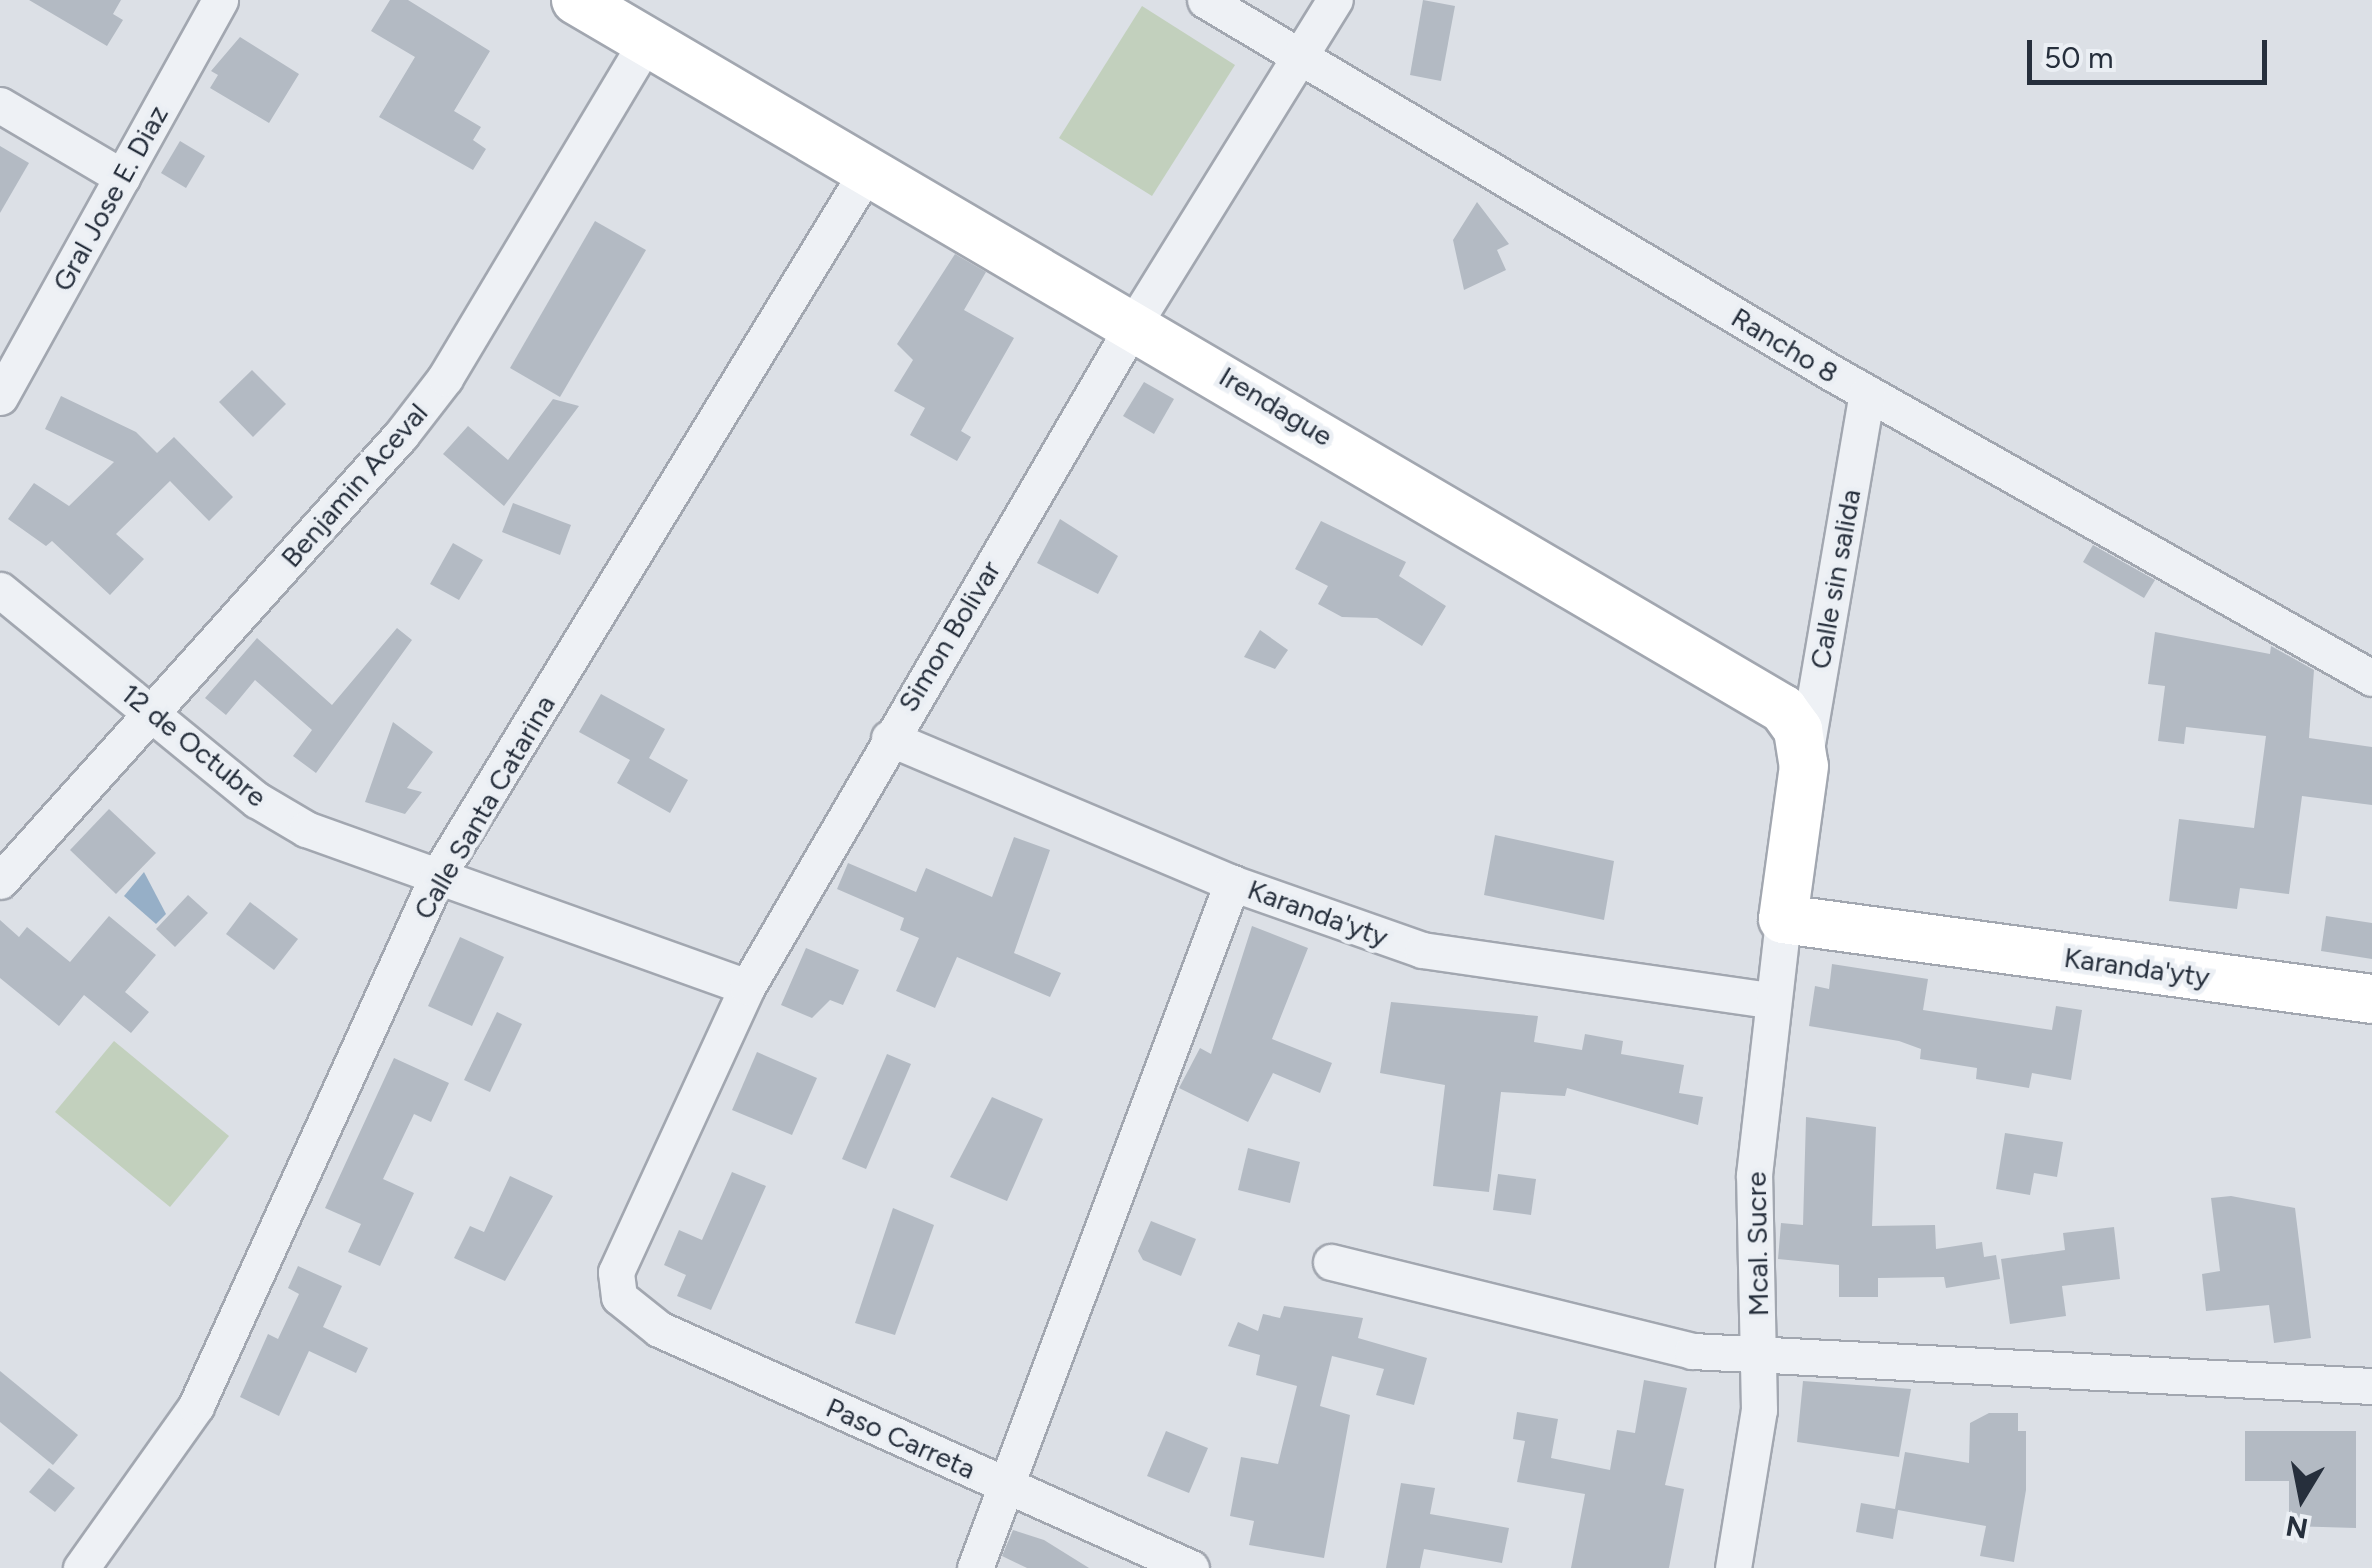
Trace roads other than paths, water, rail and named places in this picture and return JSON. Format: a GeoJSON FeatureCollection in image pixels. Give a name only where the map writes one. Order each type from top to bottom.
{"type":"FeatureCollection","features":[{"type":"Feature","properties":{"kind":"street","name":"Gral Jose E. Diaz"},"geometry":{"type":"LineString","coordinates":[[0,397],[220,0]]}},
{"type":"Feature","properties":{"kind":"street","name":"Irendague"},"geometry":{"type":"LineString","coordinates":[[576,0],[1135,322],[1744,682],[1798,730],[1804,766],[1783,920]]}},
{"type":"Feature","properties":{"kind":"street","name":"Rancho 8"},"geometry":{"type":"LineString","coordinates":[[1204,0],[1866,393],[2372,678]]}},
{"type":"Feature","properties":{"kind":"street","name":"Simon Bolivar"},"geometry":{"type":"LineString","coordinates":[[619,1297],[624,1250],[747,987],[1135,322],[1335,0]]}},
{"type":"Feature","properties":{"kind":"street","name":"Benjamin Aceval"},"geometry":{"type":"LineString","coordinates":[[0,881],[445,378],[646,42]]}},
{"type":"Feature","properties":{"kind":"street"},"geometry":{"type":"LineString","coordinates":[[0,105],[122,177]]}},
{"type":"Feature","properties":{"kind":"street","name":"Calle Santa Catarina"},"geometry":{"type":"LineString","coordinates":[[81,1568],[196,1406],[438,875],[867,170]]}},
{"type":"Feature","properties":{"kind":"street","name":"Calle sin salida"},"geometry":{"type":"LineString","coordinates":[[1804,766],[1866,393]]}},
{"type":"Feature","properties":{"kind":"street","name":"12 de Octubre"},"geometry":{"type":"LineString","coordinates":[[0,590],[153,711],[257,800],[306,829],[747,987]]}},
{"type":"Feature","properties":{"kind":"street","name":"Karanda'yty"},"geometry":{"type":"LineString","coordinates":[[889,738],[1232,882],[1478,964],[1771,1000]]}},
{"type":"Feature","properties":{"kind":"street"},"geometry":{"type":"LineString","coordinates":[[975,1568],[1002,1483],[1232,882]]}},
{"type":"Feature","properties":{"kind":"street","name":"Karanda'yty"},"geometry":{"type":"LineString","coordinates":[[1783,920],[2372,999]]}},
{"type":"Feature","properties":{"kind":"street","name":"Mcal. Sucre"},"geometry":{"type":"LineString","coordinates":[[1733,1568],[1756,1447],[1759,1354],[1754,1175],[1783,920]]}},
{"type":"Feature","properties":{"kind":"street"},"geometry":{"type":"LineString","coordinates":[[1330,1262],[1692,1350],[2372,1386]]}},
{"type":"Feature","properties":{"kind":"street","name":"Paso Carreta"},"geometry":{"type":"LineString","coordinates":[[619,1297],[659,1330],[1190,1568]]}},
{"type":"Feature","properties":{"kind":"water"},"geometry":{"type":"Polygon","coordinates":[[[144,872],[166,914],[156,924],[124,896],[144,872]]]}}]}
